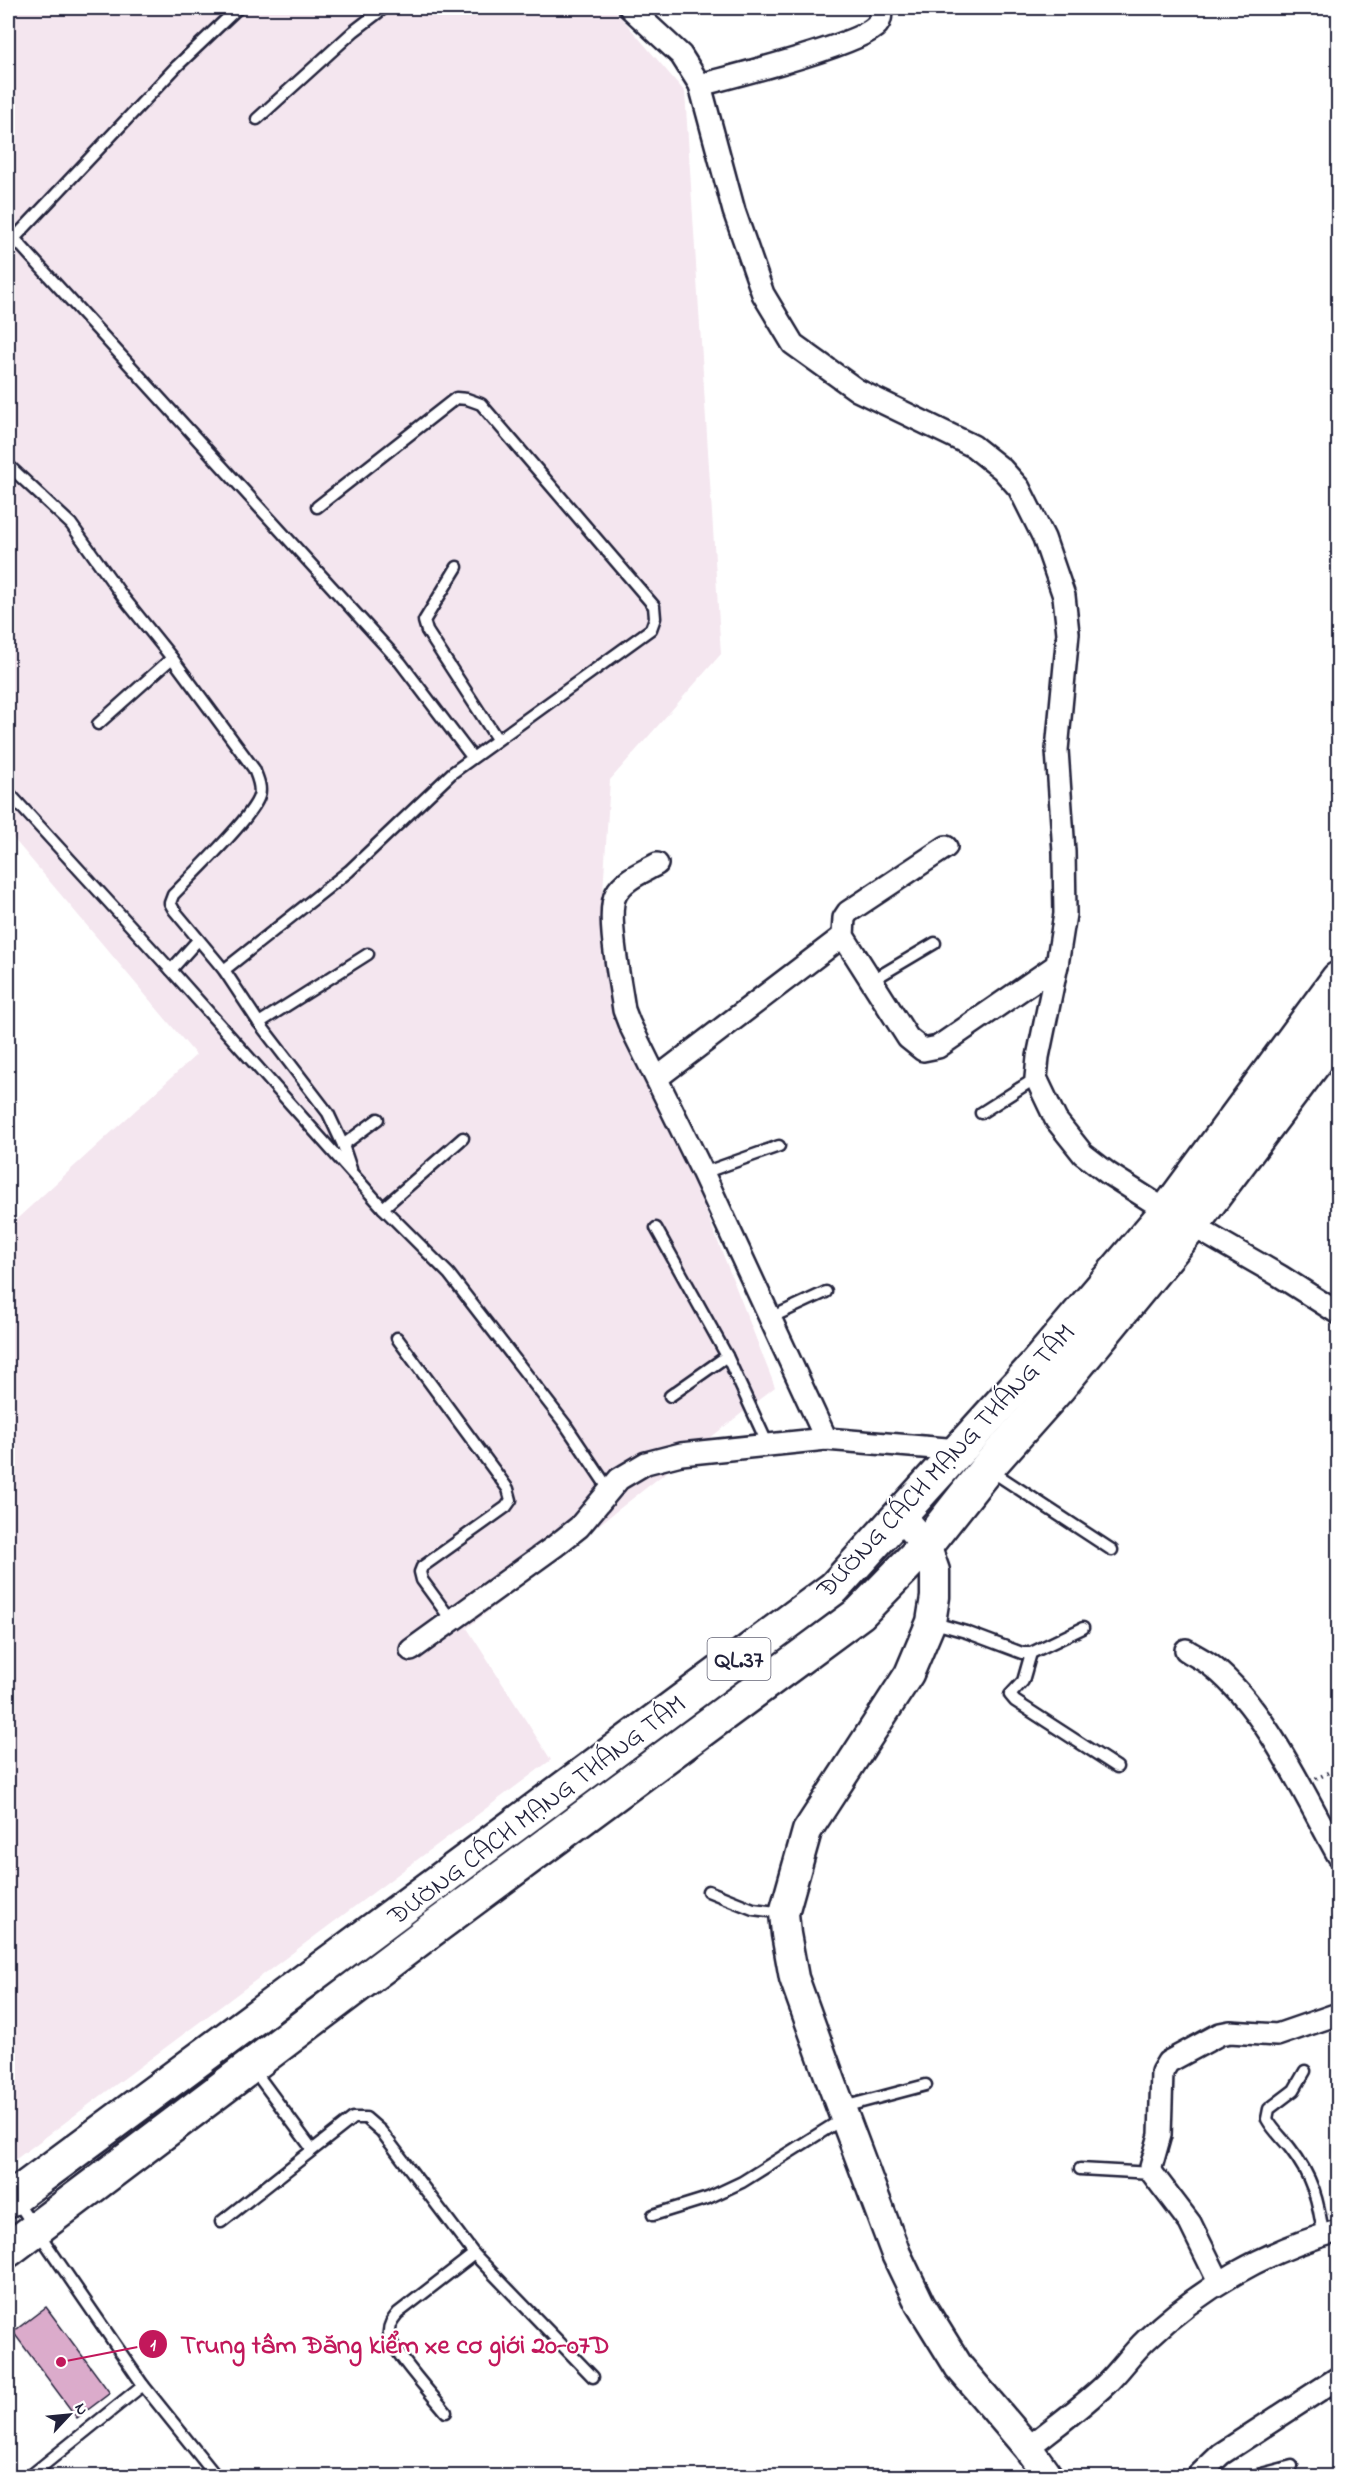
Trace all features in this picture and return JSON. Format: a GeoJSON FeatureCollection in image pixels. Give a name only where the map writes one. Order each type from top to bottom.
{"type":"FeatureCollection","features":[{"type":"Feature","properties":{"kind":"main road","name":"ĐƯỜNG CÁCH MẠNG THÁNG TÁM"},"geometry":{"type":"LineString","coordinates":[[8,2250],[450,1916],[860,1613],[926,1545],[987,1468],[1059,1387],[1179,1218],[1338,979]]}},
{"type":"Feature","properties":{"kind":"main road","name":"ĐƯỜNG CÁCH MẠNG THÁNG TÁM"},"geometry":{"type":"LineString","coordinates":[[10,2198],[834,1588],[1034,1367],[1179,1218],[1338,1031]]}},
{"type":"Feature","properties":{"kind":"main road"},"geometry":{"type":"LineString","coordinates":[[900,1515],[926,1545],[935,1571],[935,1597],[931,1622],[909,1674],[807,1831],[784,1913],[794,1978],[896,2254],[920,2304],[959,2367],[1028,2448],[1048,2476]]}},
{"type":"Feature","properties":{"kind":"street"},"geometry":{"type":"LineString","coordinates":[[630,8],[681,55],[700,85],[734,211],[763,294],[793,344],[857,390],[974,446],[1002,469],[1019,488],[1044,538],[1064,596],[1068,633],[1057,750],[1064,852],[1065,914],[1058,965],[1038,1057],[1036,1077],[1056,1120],[1083,1154],[1109,1174],[1338,1313]]}},
{"type":"Feature","properties":{"kind":"street"},"geometry":{"type":"LineString","coordinates":[[700,85],[822,50],[870,31],[878,25],[881,8]]}},
{"type":"Feature","properties":{"kind":"street"},"geometry":{"type":"LineString","coordinates":[[946,847],[848,912],[844,918],[843,936],[908,1038],[923,1050],[938,1047],[1058,965]]}},
{"type":"Feature","properties":{"kind":"street"},"geometry":{"type":"LineString","coordinates":[[657,864],[626,882],[615,895],[611,915],[624,1010],[704,1173],[826,1438]]}},
{"type":"Feature","properties":{"kind":"street"},"geometry":{"type":"LineString","coordinates":[[657,1078],[843,936]]}},
{"type":"Feature","properties":{"kind":"street"},"geometry":{"type":"LineString","coordinates":[[411,1650],[579,1527],[620,1479],[646,1463],[681,1454],[826,1438],[959,1450]]}},
{"type":"Feature","properties":{"kind":"street"},"geometry":{"type":"LineString","coordinates":[[1186,1650],[1213,1666],[1243,1696],[1270,1734],[1338,1855]]}},
{"type":"Feature","properties":{"kind":"street"},"geometry":{"type":"LineString","coordinates":[[1219,2283],[1190,2223],[1152,2173],[1151,2167],[1160,2135],[1162,2072],[1168,2062],[1220,2034],[1230,2032],[1277,2035],[1289,2033],[1338,2014]]}},
{"type":"Feature","properties":{"kind":"street"},"geometry":{"type":"LineString","coordinates":[[1028,2448],[1107,2384],[1144,2342],[1184,2306],[1219,2283],[1282,2251],[1331,2233]]}},
{"type":"Feature","properties":{"kind":"street"},"geometry":{"type":"LineString","coordinates":[[1209,2474],[1221,2454],[1338,2378]]}},
{"type":"Feature","properties":{"kind":"lane"},"geometry":{"type":"LineString","coordinates":[[237,8],[177,66],[10,241],[400,662],[472,757]]}},
{"type":"Feature","properties":{"kind":"lane"},"geometry":{"type":"LineString","coordinates":[[256,118],[354,31],[384,8]]}},
{"type":"Feature","properties":{"kind":"lane"},"geometry":{"type":"LineString","coordinates":[[224,970],[349,871],[452,772],[651,629],[655,618],[654,606],[481,404],[467,399],[456,398],[317,507]]}},
{"type":"Feature","properties":{"kind":"lane"},"geometry":{"type":"LineString","coordinates":[[8,465],[71,524],[123,597],[172,658],[254,769],[260,795],[250,813],[173,895],[170,903],[224,970],[259,1023],[328,1113],[343,1145],[352,1173]]}},
{"type":"Feature","properties":{"kind":"lane"},"geometry":{"type":"LineString","coordinates":[[457,567],[424,621],[427,631],[497,739]]}},
{"type":"Feature","properties":{"kind":"lane"},"geometry":{"type":"LineString","coordinates":[[98,724],[172,658]]}},
{"type":"Feature","properties":{"kind":"lane"},"geometry":{"type":"LineString","coordinates":[[8,792],[171,970],[383,1208],[449,1274],[565,1424],[610,1491]]}},
{"type":"Feature","properties":{"kind":"lane"},"geometry":{"type":"LineString","coordinates":[[171,970],[198,940]]}},
{"type":"Feature","properties":{"kind":"lane"},"geometry":{"type":"LineString","coordinates":[[871,981],[935,943]]}},
{"type":"Feature","properties":{"kind":"lane"},"geometry":{"type":"LineString","coordinates":[[259,1023],[368,954]]}},
{"type":"Feature","properties":{"kind":"lane"},"geometry":{"type":"LineString","coordinates":[[981,1113],[1036,1077]]}},
{"type":"Feature","properties":{"kind":"lane"},"geometry":{"type":"LineString","coordinates":[[343,1145],[378,1119]]}},
{"type":"Feature","properties":{"kind":"lane"},"geometry":{"type":"LineString","coordinates":[[383,1208],[463,1138]]}},
{"type":"Feature","properties":{"kind":"lane"},"geometry":{"type":"LineString","coordinates":[[704,1173],[779,1146]]}},
{"type":"Feature","properties":{"kind":"lane"},"geometry":{"type":"LineString","coordinates":[[656,1228],[727,1356],[768,1445]]}},
{"type":"Feature","properties":{"kind":"lane"},"geometry":{"type":"LineString","coordinates":[[770,1318],[826,1292]]}},
{"type":"Feature","properties":{"kind":"lane"},"geometry":{"type":"LineString","coordinates":[[398,1338],[508,1489],[511,1500],[506,1507],[422,1567],[420,1572],[422,1580],[452,1621]]}},
{"type":"Feature","properties":{"kind":"lane"},"geometry":{"type":"LineString","coordinates":[[670,1396],[727,1356]]}},
{"type":"Feature","properties":{"kind":"lane"},"geometry":{"type":"LineString","coordinates":[[987,1468],[1112,1550]]}},
{"type":"Feature","properties":{"kind":"lane"},"geometry":{"type":"LineString","coordinates":[[931,1622],[966,1632],[1022,1653],[1031,1653],[1083,1628]]}},
{"type":"Feature","properties":{"kind":"lane"},"geometry":{"type":"LineString","coordinates":[[1031,1653],[1023,1681],[1010,1695],[1015,1701],[1117,1767]]}},
{"type":"Feature","properties":{"kind":"lane"},"geometry":{"type":"LineString","coordinates":[[708,1891],[753,1909],[784,1913]]}},
{"type":"Feature","properties":{"kind":"lane"},"geometry":{"type":"LineString","coordinates":[[251,2067],[312,2149]]}},
{"type":"Feature","properties":{"kind":"lane"},"geometry":{"type":"LineString","coordinates":[[1305,2071],[1294,2090],[1269,2109],[1267,2119],[1311,2181],[1331,2233]]}},
{"type":"Feature","properties":{"kind":"lane"},"geometry":{"type":"LineString","coordinates":[[653,2215],[708,2198],[742,2181],[843,2113],[926,2085]]}},
{"type":"Feature","properties":{"kind":"lane"},"geometry":{"type":"LineString","coordinates":[[221,2222],[353,2118],[366,2118],[381,2131],[474,2254],[593,2377]]}},
{"type":"Feature","properties":{"kind":"lane"},"geometry":{"type":"LineString","coordinates":[[1080,2169],[1152,2173]]}},
{"type":"Feature","properties":{"kind":"lane"},"geometry":{"type":"LineString","coordinates":[[10,2198],[36,2228],[143,2385],[216,2476]]}},
{"type":"Feature","properties":{"kind":"lane"},"geometry":{"type":"LineString","coordinates":[[446,2412],[396,2349],[388,2336],[390,2324],[398,2313],[474,2254]]}},
{"type":"Feature","properties":{"kind":"lane"},"geometry":{"type":"LineString","coordinates":[[30,2476],[143,2385]]}},
{"type":"Feature","properties":{"kind":"lane"},"geometry":{"type":"LineString","coordinates":[[1254,2476],[1292,2466]]}},
{"type":"Feature","properties":{"kind":"shaded area"},"geometry":{"type":"Polygon","coordinates":[[[20,8],[613,8],[685,92],[721,654],[610,780],[600,941],[775,1387],[467,1628],[551,1760],[8,2165],[8,1227],[196,1055],[8,832],[8,18],[20,8]]]}},
{"type":"Feature","properties":{"kind":"building"},"geometry":{"type":"Polygon","coordinates":[[[46,2307],[110,2393],[77,2418],[13,2332],[46,2307]]]}},
{"type":"Feature","properties":{"kind":"place","name":"Trung tâm Đăng kiểm xe cơ giới 20-07D"},"geometry":{"type":"Point","coordinates":[61,2362]}}]}
